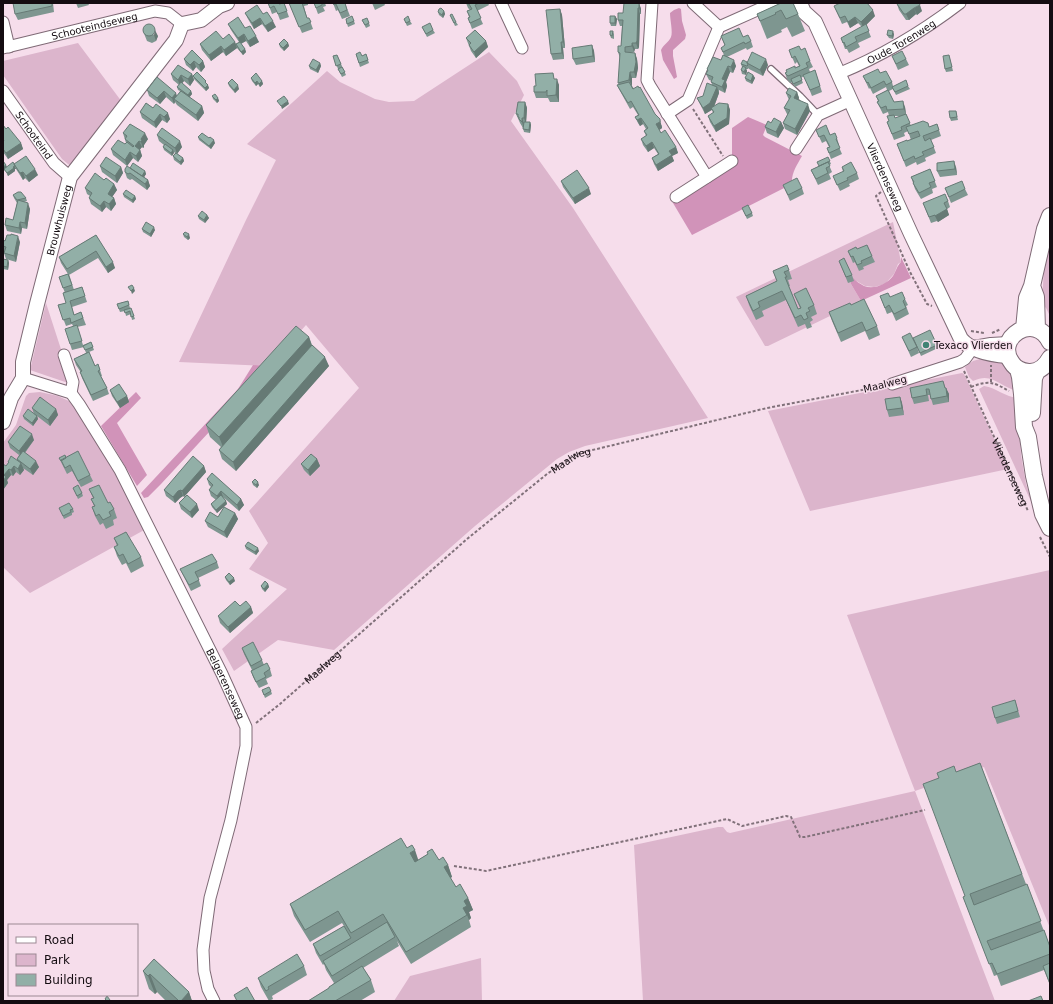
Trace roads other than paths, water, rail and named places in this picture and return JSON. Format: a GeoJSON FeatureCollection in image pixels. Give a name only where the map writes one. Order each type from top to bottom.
{"type":"FeatureCollection","features":[{"type":"Feature","properties":{"kind":"main road"},"geometry":{"type":"LineString","coordinates":[[1030,329],[1036,297],[1032,286],[1045,229],[1050,216]]}},
{"type":"Feature","properties":{"kind":"main road"},"geometry":{"type":"LineString","coordinates":[[1050,342],[1045,334],[1030,329],[1016,332],[1011,338],[1011,356],[1028,372],[1037,371],[1046,364],[1050,358]]}},
{"type":"Feature","properties":{"kind":"main road","name":"Vlierdenseweg"},"geometry":{"type":"LineString","coordinates":[[1011,356],[1020,377],[1024,427],[1028,436],[1034,476],[1044,514],[1045,532]]}},
{"type":"Feature","properties":{"kind":"main road","name":"Vlierdenseweg"},"geometry":{"type":"LineString","coordinates":[[1028,436],[1034,378],[1037,371]]}},
{"type":"Feature","properties":{"kind":"street"},"geometry":{"type":"LineString","coordinates":[[182,24],[201,20],[219,6],[227,3]]}},
{"type":"Feature","properties":{"kind":"street"},"geometry":{"type":"LineString","coordinates":[[501,3],[522,48]]}},
{"type":"Feature","properties":{"kind":"street"},"geometry":{"type":"LineString","coordinates":[[652,3],[647,80],[707,177]]}},
{"type":"Feature","properties":{"kind":"street"},"geometry":{"type":"LineString","coordinates":[[693,3],[719,27]]}},
{"type":"Feature","properties":{"kind":"street"},"geometry":{"type":"LineString","coordinates":[[667,114],[688,100],[719,27],[773,3]]}},
{"type":"Feature","properties":{"kind":"street","name":"Vlierdenseweg"},"geometry":{"type":"LineString","coordinates":[[800,3],[804,12],[815,22],[944,306],[961,339],[973,348]]}},
{"type":"Feature","properties":{"kind":"street","name":"Oude Torenweg"},"geometry":{"type":"LineString","coordinates":[[838,74],[867,62],[905,41],[960,3]]}},
{"type":"Feature","properties":{"kind":"street","name":"Schooteindseweg"},"geometry":{"type":"LineString","coordinates":[[6,47],[155,11],[168,13],[182,24]]}},
{"type":"Feature","properties":{"kind":"street"},"geometry":{"type":"LineString","coordinates":[[3,22],[6,47]]}},
{"type":"Feature","properties":{"kind":"street","name":"Brouwhuisweg"},"geometry":{"type":"LineString","coordinates":[[3,422],[11,398],[23,378],[23,362],[70,177],[176,40],[182,24]]}},
{"type":"Feature","properties":{"kind":"street","name":"Schooteind"},"geometry":{"type":"LineString","coordinates":[[3,91],[54,163],[70,177]]}},
{"type":"Feature","properties":{"kind":"street"},"geometry":{"type":"LineString","coordinates":[[796,149],[818,115],[851,100]]}},
{"type":"Feature","properties":{"kind":"street"},"geometry":{"type":"LineString","coordinates":[[676,197],[730,162]]}},
{"type":"Feature","properties":{"kind":"street"},"geometry":{"type":"LineString","coordinates":[[973,348],[991,345],[1011,356]]}},
{"type":"Feature","properties":{"kind":"street","name":"Maalweg"},"geometry":{"type":"LineString","coordinates":[[892,384],[960,362],[965,359],[973,348]]}},
{"type":"Feature","properties":{"kind":"street"},"geometry":{"type":"LineString","coordinates":[[23,378],[71,393],[73,382],[64,355]]}},
{"type":"Feature","properties":{"kind":"street","name":"Belgerenseweg"},"geometry":{"type":"LineString","coordinates":[[71,393],[120,470],[222,674],[246,727],[246,746],[231,820],[210,898],[203,950],[204,970],[208,989],[214,1001]]}},
{"type":"Feature","properties":{"kind":"lane"},"geometry":{"type":"LineString","coordinates":[[771,69],[818,115]]}},
{"type":"Feature","properties":{"kind":"place","name":"Texaco Vlierden"},"geometry":{"type":"Point","coordinates":[926,345]}}]}
